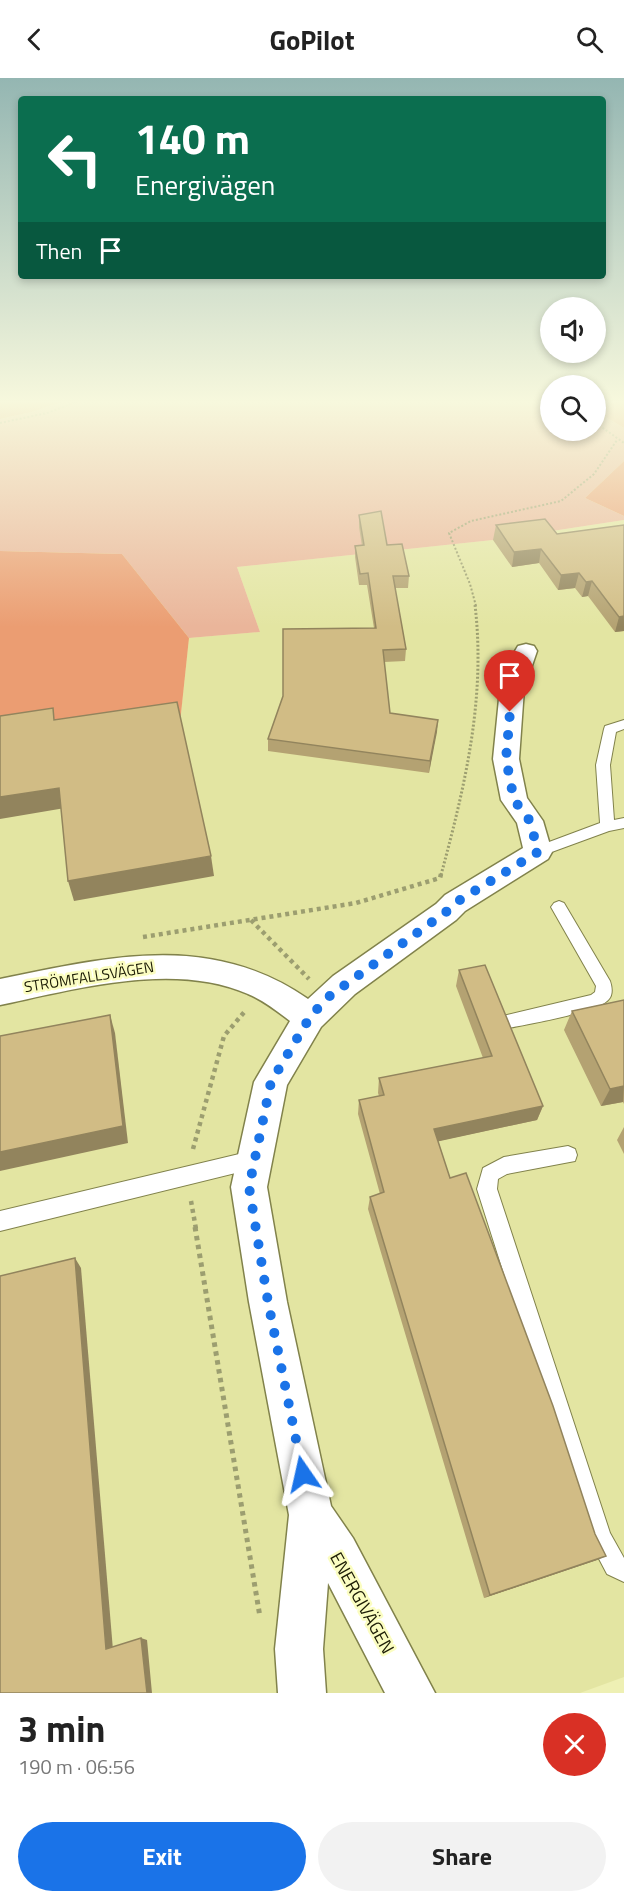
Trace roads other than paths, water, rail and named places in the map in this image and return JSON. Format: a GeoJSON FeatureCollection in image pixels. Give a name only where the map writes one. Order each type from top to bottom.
{"type":"FeatureCollection","features":[{"type":"Feature","properties":{"kind":"street"},"geometry":{"type":"LineString","coordinates":[[526,651],[512,689],[506,759],[514,800],[530,821],[538,852]]}},
{"type":"Feature","properties":{"kind":"street","name":"ENERGIVÄGEN"},"geometry":{"type":"LineString","coordinates":[[302,1693],[299,1649],[311,1515],[268,1302],[249,1187],[271,1082],[310,1017],[344,985],[446,912],[455,903],[538,852]]}},
{"type":"Feature","properties":{"kind":"street","name":"STRÖMFALLSVÄGEN"},"geometry":{"type":"LineString","coordinates":[[0,992],[164,965],[220,970],[266,988],[310,1017]]}},
{"type":"Feature","properties":{"kind":"street","name":"ENERGIVÄGEN"},"geometry":{"type":"LineString","coordinates":[[311,1515],[337,1554],[411,1693]]}},
{"type":"Feature","properties":{"kind":"lane"},"geometry":{"type":"LineString","coordinates":[[607,826],[603,765],[610,729],[624,724]]}},
{"type":"Feature","properties":{"kind":"lane"},"geometry":{"type":"LineString","coordinates":[[538,852],[607,826],[624,824]]}},
{"type":"Feature","properties":{"kind":"lane"},"geometry":{"type":"LineString","coordinates":[[508,1021],[595,1001],[603,995],[604,986],[559,907]]}},
{"type":"Feature","properties":{"kind":"lane"},"geometry":{"type":"LineString","coordinates":[[568,1155],[504,1166],[490,1174],[487,1189],[600,1538],[615,1566],[624,1570]]}},
{"type":"Feature","properties":{"kind":"lane"},"geometry":{"type":"LineString","coordinates":[[0,1221],[256,1159]]}}]}
